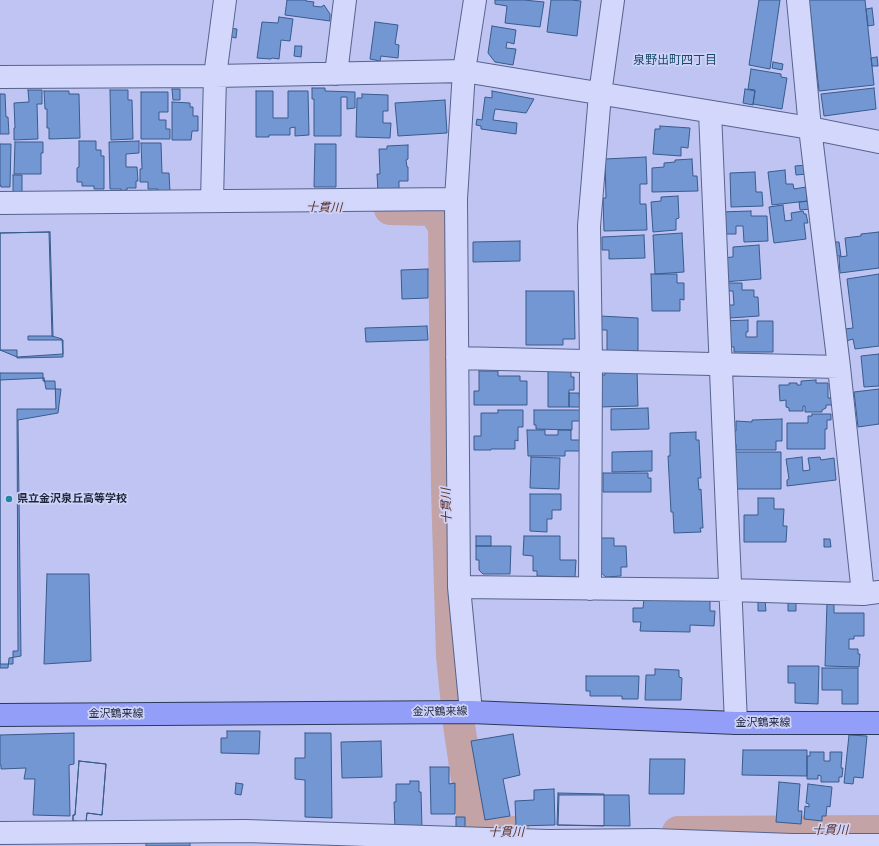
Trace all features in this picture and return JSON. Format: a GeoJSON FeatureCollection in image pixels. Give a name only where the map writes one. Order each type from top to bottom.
{"type":"FeatureCollection","features":[{"type":"Feature","properties":{"kind":"main road","name":"金沢鶴来線"},"geometry":{"type":"LineString","coordinates":[[0,715],[460,712],[736,723],[879,723]]}},
{"type":"Feature","properties":{"kind":"street"},"geometry":{"type":"LineString","coordinates":[[212,201],[214,76],[225,0]]}},
{"type":"Feature","properties":{"kind":"street"},"geometry":{"type":"LineString","coordinates":[[336,74],[345,0]]}},
{"type":"Feature","properties":{"kind":"street"},"geometry":{"type":"LineString","coordinates":[[460,712],[456,198],[464,71],[475,0]]}},
{"type":"Feature","properties":{"kind":"street"},"geometry":{"type":"LineString","coordinates":[[590,588],[591,361],[589,226],[600,94],[613,0]]}},
{"type":"Feature","properties":{"kind":"street"},"geometry":{"type":"LineString","coordinates":[[459,587],[871,593],[839,367],[810,128],[798,0]]}},
{"type":"Feature","properties":{"kind":"street"},"geometry":{"type":"LineString","coordinates":[[0,77],[214,76],[464,71],[810,128],[879,142]]}},
{"type":"Feature","properties":{"kind":"street"},"geometry":{"type":"LineString","coordinates":[[710,112],[736,723]]}},
{"type":"Feature","properties":{"kind":"street"},"geometry":{"type":"LineString","coordinates":[[0,203],[456,198]]}},
{"type":"Feature","properties":{"kind":"street"},"geometry":{"type":"LineString","coordinates":[[457,358],[839,367]]}},
{"type":"Feature","properties":{"kind":"street"},"geometry":{"type":"LineString","coordinates":[[10,837],[246,838],[549,844],[654,840],[801,845],[879,845]]}},
{"type":"Feature","properties":{"kind":"building"},"geometry":{"type":"Polygon","coordinates":[[[287,0],[306,0],[314,2],[313,6],[321,7],[324,5],[330,14],[330,21],[285,15],[287,0]]]}},
{"type":"Feature","properties":{"kind":"building"},"geometry":{"type":"Polygon","coordinates":[[[495,0],[544,2],[540,27],[505,23],[507,6],[495,4],[495,0]]]}},
{"type":"Feature","properties":{"kind":"building"},"geometry":{"type":"Polygon","coordinates":[[[551,0],[581,1],[577,36],[547,32],[551,0]]]}},
{"type":"Feature","properties":{"kind":"building"},"geometry":{"type":"Polygon","coordinates":[[[759,0],[780,0],[770,69],[749,65],[759,0]]]}},
{"type":"Feature","properties":{"kind":"building"},"geometry":{"type":"Polygon","coordinates":[[[809,0],[865,0],[874,85],[819,91],[809,0]]]}},
{"type":"Feature","properties":{"kind":"building"},"geometry":{"type":"Polygon","coordinates":[[[872,8],[874,25],[868,26],[866,9],[872,8]]]}},
{"type":"Feature","properties":{"kind":"building"},"geometry":{"type":"Polygon","coordinates":[[[279,17],[293,19],[290,41],[281,40],[279,59],[257,58],[262,22],[278,23],[279,17]]]}},
{"type":"Feature","properties":{"kind":"building"},"geometry":{"type":"Polygon","coordinates":[[[375,22],[398,25],[395,44],[399,45],[398,58],[381,56],[380,61],[370,59],[375,22]]]}},
{"type":"Feature","properties":{"kind":"building"},"geometry":{"type":"Polygon","coordinates":[[[492,26],[516,30],[514,44],[507,42],[506,48],[516,49],[513,65],[495,62],[488,53],[492,26]]]}},
{"type":"Feature","properties":{"kind":"building"},"geometry":{"type":"Polygon","coordinates":[[[228,28],[237,29],[236,38],[227,36],[228,28]]]}},
{"type":"Feature","properties":{"kind":"building"},"geometry":{"type":"Polygon","coordinates":[[[295,46],[302,46],[301,57],[294,56],[295,46]]]}},
{"type":"Feature","properties":{"kind":"building"},"geometry":{"type":"Polygon","coordinates":[[[877,57],[878,66],[872,66],[871,58],[877,57]]]}},
{"type":"Feature","properties":{"kind":"building"},"geometry":{"type":"Polygon","coordinates":[[[773,62],[783,64],[782,70],[772,68],[773,62]]]}},
{"type":"Feature","properties":{"kind":"building"},"geometry":{"type":"Polygon","coordinates":[[[751,69],[781,74],[781,77],[787,78],[782,109],[753,104],[755,90],[748,89],[751,69]]]}},
{"type":"Feature","properties":{"kind":"building"},"geometry":{"type":"Polygon","coordinates":[[[312,88],[325,88],[325,91],[355,92],[355,108],[347,109],[347,97],[341,97],[341,136],[314,136],[314,99],[312,99],[312,88]]]}},
{"type":"Feature","properties":{"kind":"building"},"geometry":{"type":"Polygon","coordinates":[[[874,88],[876,109],[824,116],[821,94],[874,88]]]}},
{"type":"Feature","properties":{"kind":"building"},"geometry":{"type":"Polygon","coordinates":[[[172,89],[180,89],[180,100],[173,100],[172,89]]]}},
{"type":"Feature","properties":{"kind":"building"},"geometry":{"type":"Polygon","coordinates":[[[745,89],[755,91],[753,105],[743,103],[745,89]]]}},
{"type":"Feature","properties":{"kind":"building"},"geometry":{"type":"Polygon","coordinates":[[[28,90],[42,90],[42,104],[37,104],[38,139],[14,140],[14,103],[29,102],[28,90]]]}},
{"type":"Feature","properties":{"kind":"building"},"geometry":{"type":"Polygon","coordinates":[[[110,90],[128,90],[128,100],[132,100],[133,139],[111,140],[110,90]]]}},
{"type":"Feature","properties":{"kind":"building"},"geometry":{"type":"Polygon","coordinates":[[[44,91],[69,91],[69,94],[79,94],[80,138],[49,139],[44,91]]]}},
{"type":"Feature","properties":{"kind":"building"},"geometry":{"type":"Polygon","coordinates":[[[256,91],[273,91],[273,118],[288,118],[288,91],[308,91],[309,135],[295,136],[295,127],[290,128],[290,135],[269,135],[269,137],[256,137],[256,91]]]}},
{"type":"Feature","properties":{"kind":"building"},"geometry":{"type":"Polygon","coordinates":[[[492,91],[534,99],[526,113],[495,109],[493,120],[517,123],[516,134],[481,129],[481,126],[476,125],[477,119],[482,120],[485,97],[492,98],[492,91]]]}},
{"type":"Feature","properties":{"kind":"building"},"geometry":{"type":"Polygon","coordinates":[[[141,92],[168,92],[168,112],[159,112],[159,120],[166,120],[166,129],[170,129],[170,139],[141,139],[141,92]]]}},
{"type":"Feature","properties":{"kind":"building"},"geometry":{"type":"Polygon","coordinates":[[[0,94],[5,94],[6,117],[8,117],[9,134],[0,134],[0,94]]]}},
{"type":"Feature","properties":{"kind":"building"},"geometry":{"type":"Polygon","coordinates":[[[362,94],[388,95],[388,111],[383,111],[383,123],[391,123],[390,138],[356,137],[357,98],[362,98],[362,94]]]}},
{"type":"Feature","properties":{"kind":"building"},"geometry":{"type":"Polygon","coordinates":[[[445,100],[447,133],[398,136],[395,103],[445,100]]]}},
{"type":"Feature","properties":{"kind":"building"},"geometry":{"type":"Polygon","coordinates":[[[172,102],[190,103],[190,107],[193,107],[193,116],[198,116],[198,131],[192,131],[191,140],[172,140],[172,102]]]}},
{"type":"Feature","properties":{"kind":"building"},"geometry":{"type":"Polygon","coordinates":[[[660,126],[690,128],[688,148],[681,147],[681,156],[653,154],[655,129],[660,129],[660,126]]]}},
{"type":"Feature","properties":{"kind":"building"},"geometry":{"type":"Polygon","coordinates":[[[79,141],[96,141],[96,150],[101,150],[101,156],[104,156],[104,189],[94,189],[94,186],[82,186],[82,182],[77,182],[77,168],[79,167],[79,141]]]}},
{"type":"Feature","properties":{"kind":"building"},"geometry":{"type":"Polygon","coordinates":[[[139,141],[139,153],[126,154],[126,167],[137,167],[138,181],[136,181],[136,188],[127,188],[127,190],[121,191],[121,189],[110,189],[109,142],[139,141]]]}},
{"type":"Feature","properties":{"kind":"building"},"geometry":{"type":"Polygon","coordinates":[[[15,142],[43,142],[43,153],[41,153],[41,174],[14,174],[15,142]]]}},
{"type":"Feature","properties":{"kind":"building"},"geometry":{"type":"Polygon","coordinates":[[[141,143],[161,143],[162,173],[169,173],[170,192],[158,192],[158,189],[148,189],[148,182],[140,182],[140,169],[142,169],[141,143]]]}},
{"type":"Feature","properties":{"kind":"building"},"geometry":{"type":"Polygon","coordinates":[[[0,144],[11,144],[10,187],[1,187],[0,184],[0,144]]]}},
{"type":"Feature","properties":{"kind":"building"},"geometry":{"type":"Polygon","coordinates":[[[315,144],[336,144],[336,187],[314,187],[315,144]]]}},
{"type":"Feature","properties":{"kind":"building"},"geometry":{"type":"Polygon","coordinates":[[[408,145],[408,159],[406,160],[408,167],[408,181],[399,181],[399,192],[378,192],[377,174],[380,174],[379,149],[387,149],[387,146],[408,145]]]}},
{"type":"Feature","properties":{"kind":"building"},"geometry":{"type":"Polygon","coordinates":[[[646,157],[647,184],[640,184],[640,204],[646,204],[647,230],[604,231],[603,198],[606,198],[605,159],[646,157]]]}},
{"type":"Feature","properties":{"kind":"building"},"geometry":{"type":"Polygon","coordinates":[[[692,159],[693,176],[697,176],[698,191],[652,192],[652,168],[664,167],[664,163],[675,162],[675,160],[692,159]]]}},
{"type":"Feature","properties":{"kind":"building"},"geometry":{"type":"Polygon","coordinates":[[[807,165],[807,174],[796,175],[795,166],[807,165]]]}},
{"type":"Feature","properties":{"kind":"building"},"geometry":{"type":"Polygon","coordinates":[[[785,170],[786,184],[793,184],[794,189],[806,187],[807,201],[772,205],[768,172],[785,170]]]}},
{"type":"Feature","properties":{"kind":"building"},"geometry":{"type":"Polygon","coordinates":[[[755,172],[756,192],[762,192],[763,206],[731,207],[730,173],[755,172]]]}},
{"type":"Feature","properties":{"kind":"building"},"geometry":{"type":"Polygon","coordinates":[[[13,175],[22,175],[22,192],[13,192],[13,175]]]}},
{"type":"Feature","properties":{"kind":"building"},"geometry":{"type":"Polygon","coordinates":[[[678,196],[679,218],[676,219],[676,230],[653,232],[651,202],[661,201],[661,197],[678,196]]]}},
{"type":"Feature","properties":{"kind":"building"},"geometry":{"type":"Polygon","coordinates":[[[811,201],[811,209],[800,210],[799,202],[811,201]]]}},
{"type":"Feature","properties":{"kind":"building"},"geometry":{"type":"Polygon","coordinates":[[[783,205],[785,221],[792,220],[791,213],[803,211],[804,214],[806,214],[808,223],[804,223],[806,239],[774,243],[769,207],[783,205]]]}},
{"type":"Feature","properties":{"kind":"building"},"geometry":{"type":"Polygon","coordinates":[[[751,211],[751,216],[767,216],[768,241],[744,242],[743,226],[736,226],[736,234],[721,234],[720,212],[751,211]]]}},
{"type":"Feature","properties":{"kind":"building"},"geometry":{"type":"Polygon","coordinates":[[[49,232],[52,336],[62,339],[63,354],[17,357],[0,350],[0,233],[49,232]]]}},
{"type":"Feature","properties":{"kind":"building"},"geometry":{"type":"Polygon","coordinates":[[[50,232],[53,336],[28,336],[28,340],[63,340],[63,357],[17,358],[17,350],[0,350],[0,233],[50,232]]]}},
{"type":"Feature","properties":{"kind":"building"},"geometry":{"type":"Polygon","coordinates":[[[879,232],[879,268],[840,273],[839,257],[847,256],[845,238],[879,232]]]}},
{"type":"Feature","properties":{"kind":"building"},"geometry":{"type":"Polygon","coordinates":[[[682,233],[684,272],[655,274],[653,235],[682,233]]]}},
{"type":"Feature","properties":{"kind":"building"},"geometry":{"type":"Polygon","coordinates":[[[644,235],[645,258],[609,259],[609,250],[602,250],[602,237],[644,235]]]}},
{"type":"Feature","properties":{"kind":"building"},"geometry":{"type":"Polygon","coordinates":[[[520,241],[520,261],[473,262],[473,242],[520,241]]]}},
{"type":"Feature","properties":{"kind":"building"},"geometry":{"type":"Polygon","coordinates":[[[835,242],[839,242],[841,256],[836,256],[835,242]]]}},
{"type":"Feature","properties":{"kind":"building"},"geometry":{"type":"Polygon","coordinates":[[[759,245],[761,279],[723,282],[721,258],[733,257],[733,247],[759,245]]]}},
{"type":"Feature","properties":{"kind":"building"},"geometry":{"type":"Polygon","coordinates":[[[428,269],[428,298],[402,299],[401,270],[428,269]]]}},
{"type":"Feature","properties":{"kind":"building"},"geometry":{"type":"Polygon","coordinates":[[[651,274],[677,274],[677,283],[684,283],[684,300],[680,299],[680,311],[652,311],[651,274]]]}},
{"type":"Feature","properties":{"kind":"building"},"geometry":{"type":"Polygon","coordinates":[[[879,274],[879,346],[855,349],[853,339],[846,341],[845,329],[853,328],[847,279],[879,274]]]}},
{"type":"Feature","properties":{"kind":"building"},"geometry":{"type":"Polygon","coordinates":[[[726,283],[742,283],[742,290],[754,290],[754,297],[758,297],[759,316],[730,318],[729,305],[734,305],[733,291],[726,291],[726,283]]]}},
{"type":"Feature","properties":{"kind":"building"},"geometry":{"type":"Polygon","coordinates":[[[526,291],[574,291],[575,339],[563,339],[563,345],[526,345],[526,291]]]}},
{"type":"Feature","properties":{"kind":"building"},"geometry":{"type":"Polygon","coordinates":[[[600,316],[638,318],[638,351],[607,351],[607,330],[600,330],[600,316]]]}},
{"type":"Feature","properties":{"kind":"building"},"geometry":{"type":"Polygon","coordinates":[[[748,320],[748,332],[746,332],[746,337],[757,337],[757,321],[773,321],[773,352],[734,352],[734,347],[726,346],[723,321],[748,320]]]}},
{"type":"Feature","properties":{"kind":"building"},"geometry":{"type":"Polygon","coordinates":[[[427,326],[428,340],[366,342],[365,328],[427,326]]]}},
{"type":"Feature","properties":{"kind":"building"},"geometry":{"type":"Polygon","coordinates":[[[879,354],[879,386],[864,387],[861,356],[879,354]]]}},
{"type":"Feature","properties":{"kind":"building"},"geometry":{"type":"Polygon","coordinates":[[[548,369],[571,370],[571,377],[574,377],[574,390],[569,390],[569,407],[548,407],[548,369]]]}},
{"type":"Feature","properties":{"kind":"building"},"geometry":{"type":"Polygon","coordinates":[[[605,369],[637,369],[638,406],[598,407],[597,375],[605,375],[605,369]]]}},
{"type":"Feature","properties":{"kind":"building"},"geometry":{"type":"Polygon","coordinates":[[[479,371],[498,371],[498,376],[520,376],[520,381],[527,381],[527,405],[474,405],[474,391],[479,391],[479,371]]]}},
{"type":"Feature","properties":{"kind":"building"},"geometry":{"type":"Polygon","coordinates":[[[0,373],[43,373],[43,381],[55,381],[56,409],[17,409],[18,651],[13,651],[13,664],[0,664],[0,373]]]}},
{"type":"Feature","properties":{"kind":"building"},"geometry":{"type":"Polygon","coordinates":[[[44,378],[46,389],[61,389],[58,413],[18,420],[21,656],[9,658],[8,668],[0,668],[0,380],[44,378]]]}},
{"type":"Feature","properties":{"kind":"building"},"geometry":{"type":"Polygon","coordinates":[[[816,380],[816,383],[828,383],[828,398],[832,398],[832,405],[826,405],[826,408],[822,410],[822,412],[805,412],[805,406],[803,406],[803,411],[789,411],[789,408],[786,407],[786,400],[780,401],[779,385],[797,383],[797,385],[801,385],[801,381],[816,380]]]}},
{"type":"Feature","properties":{"kind":"building"},"geometry":{"type":"Polygon","coordinates":[[[879,389],[879,424],[858,427],[854,392],[879,389]]]}},
{"type":"Feature","properties":{"kind":"building"},"geometry":{"type":"Polygon","coordinates":[[[569,393],[579,393],[580,407],[569,407],[569,393]]]}},
{"type":"Feature","properties":{"kind":"building"},"geometry":{"type":"Polygon","coordinates":[[[648,408],[649,429],[611,430],[611,409],[648,408]]]}},
{"type":"Feature","properties":{"kind":"building"},"geometry":{"type":"Polygon","coordinates":[[[498,410],[523,410],[523,427],[518,427],[518,441],[515,440],[515,449],[474,450],[474,436],[481,436],[481,413],[498,413],[498,410]]]}},
{"type":"Feature","properties":{"kind":"building"},"geometry":{"type":"Polygon","coordinates":[[[534,410],[580,410],[580,421],[572,421],[572,430],[536,429],[536,425],[534,425],[534,410]]]}},
{"type":"Feature","properties":{"kind":"building"},"geometry":{"type":"Polygon","coordinates":[[[812,414],[831,414],[831,420],[827,420],[827,429],[825,429],[825,449],[787,449],[787,423],[808,423],[808,416],[812,416],[812,414]]]}},
{"type":"Feature","properties":{"kind":"building"},"geometry":{"type":"Polygon","coordinates":[[[782,419],[782,441],[776,441],[776,450],[736,450],[736,444],[733,444],[733,431],[736,431],[736,421],[752,422],[752,420],[782,419]]]}},
{"type":"Feature","properties":{"kind":"building"},"geometry":{"type":"Polygon","coordinates":[[[527,430],[545,430],[545,435],[558,435],[558,430],[571,430],[571,440],[580,440],[580,451],[565,451],[565,456],[528,456],[527,430]]]}},
{"type":"Feature","properties":{"kind":"building"},"geometry":{"type":"Polygon","coordinates":[[[696,432],[696,440],[699,440],[701,478],[698,478],[699,490],[701,489],[703,528],[700,528],[701,532],[674,533],[673,512],[671,512],[668,456],[670,456],[670,433],[696,432]]]}},
{"type":"Feature","properties":{"kind":"building"},"geometry":{"type":"Polygon","coordinates":[[[652,451],[652,471],[612,472],[612,452],[652,451]]]}},
{"type":"Feature","properties":{"kind":"building"},"geometry":{"type":"Polygon","coordinates":[[[734,452],[781,452],[781,489],[734,489],[734,452]]]}},
{"type":"Feature","properties":{"kind":"building"},"geometry":{"type":"Polygon","coordinates":[[[531,457],[560,458],[559,489],[530,488],[531,457]]]}},
{"type":"Feature","properties":{"kind":"building"},"geometry":{"type":"Polygon","coordinates":[[[802,457],[803,471],[810,470],[808,458],[820,457],[821,460],[834,458],[836,480],[787,486],[787,480],[789,479],[786,459],[802,457]]]}},
{"type":"Feature","properties":{"kind":"building"},"geometry":{"type":"Polygon","coordinates":[[[603,473],[648,473],[648,478],[651,478],[651,492],[603,492],[603,473]]]}},
{"type":"Feature","properties":{"kind":"building"},"geometry":{"type":"Polygon","coordinates":[[[530,494],[561,494],[561,510],[552,510],[552,519],[547,519],[547,532],[530,531],[530,494]]]}},
{"type":"Feature","properties":{"kind":"building"},"geometry":{"type":"Polygon","coordinates":[[[758,498],[774,498],[774,509],[784,509],[783,526],[787,526],[786,542],[744,542],[744,515],[758,515],[758,498]]]}},
{"type":"Feature","properties":{"kind":"building"},"geometry":{"type":"Polygon","coordinates":[[[476,536],[491,536],[491,546],[476,546],[476,536]]]}},
{"type":"Feature","properties":{"kind":"building"},"geometry":{"type":"Polygon","coordinates":[[[524,536],[560,536],[560,560],[576,560],[575,577],[537,576],[537,571],[533,571],[533,556],[523,555],[524,536]]]}},
{"type":"Feature","properties":{"kind":"building"},"geometry":{"type":"Polygon","coordinates":[[[598,538],[614,538],[614,546],[626,546],[627,567],[621,567],[621,576],[606,577],[599,571],[598,538]]]}},
{"type":"Feature","properties":{"kind":"building"},"geometry":{"type":"Polygon","coordinates":[[[824,539],[830,539],[831,547],[824,547],[824,539]]]}},
{"type":"Feature","properties":{"kind":"building"},"geometry":{"type":"Polygon","coordinates":[[[476,546],[511,546],[510,574],[483,574],[479,570],[479,560],[476,560],[476,546]]]}},
{"type":"Feature","properties":{"kind":"building"},"geometry":{"type":"Polygon","coordinates":[[[47,574],[89,574],[91,661],[44,664],[47,574]]]}},
{"type":"Feature","properties":{"kind":"building"},"geometry":{"type":"Polygon","coordinates":[[[644,598],[710,600],[710,611],[715,611],[714,626],[690,625],[690,632],[640,631],[641,622],[633,622],[633,608],[643,608],[644,598]]]}},
{"type":"Feature","properties":{"kind":"building"},"geometry":{"type":"Polygon","coordinates":[[[758,599],[765,600],[766,611],[758,611],[758,599]]]}},
{"type":"Feature","properties":{"kind":"building"},"geometry":{"type":"Polygon","coordinates":[[[788,600],[796,600],[796,611],[788,611],[788,600]]]}},
{"type":"Feature","properties":{"kind":"building"},"geometry":{"type":"Polygon","coordinates":[[[827,603],[834,603],[834,613],[864,613],[864,636],[854,636],[854,639],[849,639],[849,649],[858,649],[858,654],[860,654],[859,667],[825,666],[827,603]]]}},
{"type":"Feature","properties":{"kind":"building"},"geometry":{"type":"Polygon","coordinates":[[[788,666],[819,666],[818,704],[795,703],[795,683],[788,683],[788,666]]]}},
{"type":"Feature","properties":{"kind":"building"},"geometry":{"type":"Polygon","coordinates":[[[822,668],[858,668],[858,704],[842,704],[842,690],[822,690],[822,668]]]}},
{"type":"Feature","properties":{"kind":"building"},"geometry":{"type":"Polygon","coordinates":[[[655,669],[679,670],[679,677],[682,678],[681,700],[645,700],[646,675],[655,675],[655,669]]]}},
{"type":"Feature","properties":{"kind":"building"},"geometry":{"type":"Polygon","coordinates":[[[586,676],[639,676],[638,699],[622,699],[622,696],[590,696],[590,691],[586,691],[586,676]]]}},
{"type":"Feature","properties":{"kind":"building"},"geometry":{"type":"Polygon","coordinates":[[[227,731],[260,731],[259,754],[221,753],[221,738],[227,738],[227,731]]]}},
{"type":"Feature","properties":{"kind":"building"},"geometry":{"type":"Polygon","coordinates":[[[74,733],[74,764],[69,765],[70,816],[33,815],[35,779],[24,779],[26,768],[1,769],[0,735],[74,733]]]}},
{"type":"Feature","properties":{"kind":"building"},"geometry":{"type":"Polygon","coordinates":[[[305,733],[331,733],[332,818],[305,817],[305,780],[295,779],[295,758],[305,758],[305,733]]]}},
{"type":"Feature","properties":{"kind":"building"},"geometry":{"type":"Polygon","coordinates":[[[513,734],[520,775],[503,779],[510,816],[485,820],[471,741],[513,734]]]}},
{"type":"Feature","properties":{"kind":"building"},"geometry":{"type":"Polygon","coordinates":[[[849,735],[867,736],[863,778],[854,777],[853,784],[844,783],[849,735]]]}},
{"type":"Feature","properties":{"kind":"building"},"geometry":{"type":"Polygon","coordinates":[[[381,741],[382,777],[342,778],[341,742],[381,741]]]}},
{"type":"Feature","properties":{"kind":"building"},"geometry":{"type":"Polygon","coordinates":[[[743,750],[807,750],[807,776],[742,775],[743,750]]]}},
{"type":"Feature","properties":{"kind":"building"},"geometry":{"type":"Polygon","coordinates":[[[810,752],[824,752],[824,761],[830,761],[830,752],[842,752],[841,768],[843,768],[842,777],[839,777],[839,782],[821,782],[821,776],[818,775],[818,779],[807,779],[807,756],[810,756],[810,752]]]}},
{"type":"Feature","properties":{"kind":"building"},"geometry":{"type":"Polygon","coordinates":[[[650,759],[685,759],[684,794],[649,794],[650,759]]]}},
{"type":"Feature","properties":{"kind":"building"},"geometry":{"type":"Polygon","coordinates":[[[79,761],[106,764],[102,815],[87,813],[86,822],[73,821],[73,815],[75,815],[79,761]]]}},
{"type":"Feature","properties":{"kind":"building"},"geometry":{"type":"Polygon","coordinates":[[[79,761],[106,764],[102,815],[87,813],[86,822],[73,821],[73,815],[75,815],[79,761]]]}},
{"type":"Feature","properties":{"kind":"building"},"geometry":{"type":"Polygon","coordinates":[[[430,767],[449,767],[449,784],[455,783],[455,814],[431,814],[430,767]]]}},
{"type":"Feature","properties":{"kind":"building"},"geometry":{"type":"Polygon","coordinates":[[[410,781],[419,781],[419,792],[421,792],[422,828],[395,829],[394,802],[396,802],[396,784],[410,784],[410,781]]]}},
{"type":"Feature","properties":{"kind":"building"},"geometry":{"type":"Polygon","coordinates":[[[779,782],[800,784],[798,811],[802,811],[801,824],[776,822],[779,782]]]}},
{"type":"Feature","properties":{"kind":"building"},"geometry":{"type":"Polygon","coordinates":[[[236,783],[243,784],[241,795],[235,794],[236,783]]]}},
{"type":"Feature","properties":{"kind":"building"},"geometry":{"type":"Polygon","coordinates":[[[808,784],[832,787],[830,807],[827,806],[826,816],[822,816],[822,821],[804,819],[805,806],[809,807],[809,804],[806,803],[808,784]]]}},
{"type":"Feature","properties":{"kind":"building"},"geometry":{"type":"Polygon","coordinates":[[[554,789],[555,825],[516,826],[515,801],[534,800],[534,790],[554,789]]]}},
{"type":"Feature","properties":{"kind":"building"},"geometry":{"type":"Polygon","coordinates":[[[558,793],[604,794],[604,826],[557,825],[558,793]]]}},
{"type":"Feature","properties":{"kind":"building"},"geometry":{"type":"Polygon","coordinates":[[[559,795],[629,795],[630,826],[558,825],[559,795]]]}},
{"type":"Feature","properties":{"kind":"building"},"geometry":{"type":"Polygon","coordinates":[[[456,817],[465,817],[465,832],[456,832],[456,817]]]}},
{"type":"Feature","properties":{"kind":"building"},"geometry":{"type":"Polygon","coordinates":[[[190,838],[190,846],[146,846],[146,839],[190,838]]]}},
{"type":"Feature","properties":{"kind":"waterway","name":"十貫川"},"geometry":{"type":"LineString","coordinates":[[390,209],[433,210],[444,226],[447,488],[452,656],[459,725],[475,833],[514,832]]}},
{"type":"Feature","properties":{"kind":"waterway","name":"十貫川"},"geometry":{"type":"LineString","coordinates":[[678,832],[879,831]]}},
{"type":"Feature","properties":{"kind":"place","name":"県立金沢泉丘高等学校"},"geometry":{"type":"Point","coordinates":[9,499]}},
{"type":"Feature","properties":{"kind":"district","name":"泉野出町四丁目"},"geometry":{"type":"Point","coordinates":[675,61]}}]}
